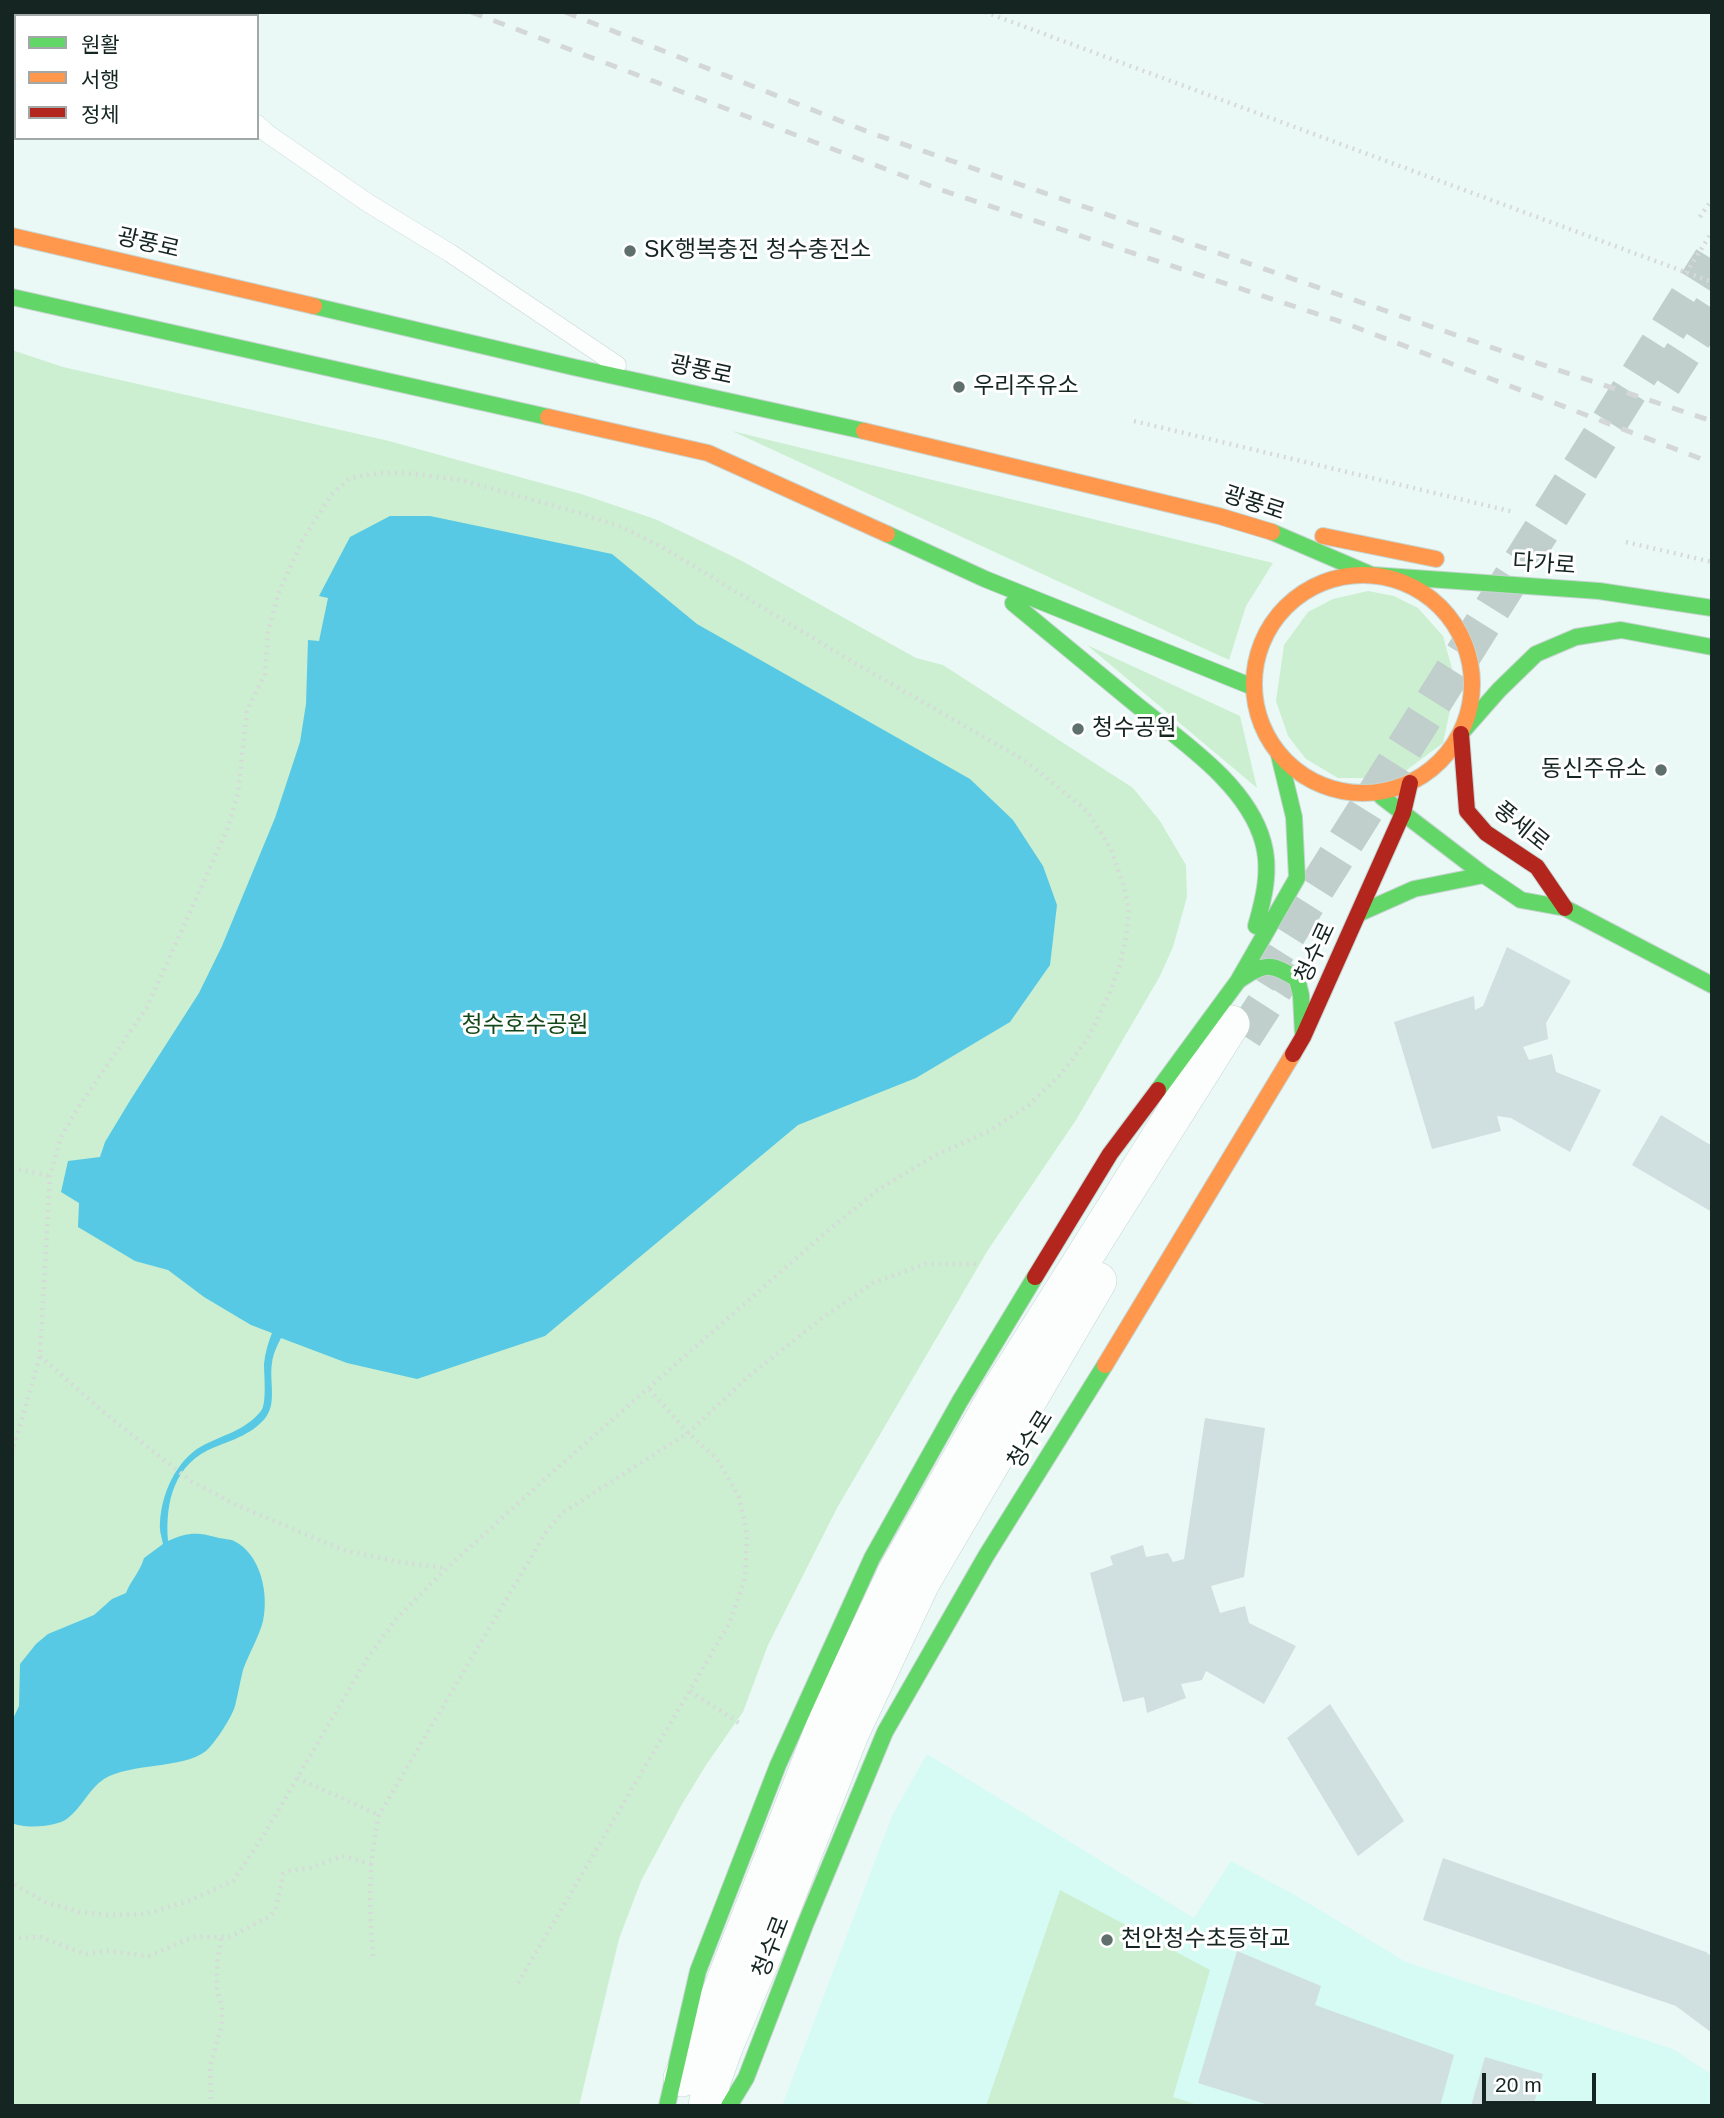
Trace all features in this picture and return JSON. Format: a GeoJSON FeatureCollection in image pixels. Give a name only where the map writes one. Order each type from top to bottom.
{"type":"FeatureCollection","features":[{"type":"Feature","properties":{"kind":"street","name":"광풍로"},"geometry":{"type":"LineString","coordinates":[[12,236],[827,422],[1219,516],[1265,529],[1372,575]]}},
{"type":"Feature","properties":{"kind":"street"},"geometry":{"type":"LineString","coordinates":[[12,297],[708,453],[985,579],[1253,687]]}},
{"type":"Feature","properties":{"kind":"street"},"geometry":{"type":"LineString","coordinates":[[1219,516],[1599,591]]}},
{"type":"Feature","properties":{"kind":"street"},"geometry":{"type":"LineString","coordinates":[[1461,734],[1471,699],[1470,664],[1458,631],[1436,603],[1407,583],[1372,575],[1336,578],[1302,593],[1275,618],[1258,651],[1253,687],[1260,724],[1279,755],[1307,779],[1342,792],[1377,793],[1410,783],[1440,762],[1499,690],[1536,654],[1576,637],[1621,630],[1712,647]]}},
{"type":"Feature","properties":{"kind":"street","name":"다가로"},"geometry":{"type":"LineString","coordinates":[[1372,575],[1599,591],[1712,608]]}},
{"type":"Feature","properties":{"kind":"street"},"geometry":{"type":"LineString","coordinates":[[985,579],[1216,771],[1240,794],[1259,827],[1267,863],[1266,896],[1238,981]]}},
{"type":"Feature","properties":{"kind":"street","name":"풍세로"},"geometry":{"type":"LineString","coordinates":[[1461,734],[1467,811],[1486,833],[1537,867],[1565,908]]}},
{"type":"Feature","properties":{"kind":"street"},"geometry":{"type":"LineString","coordinates":[[668,2106],[698,1971],[778,1765],[872,1558],[960,1402],[1110,1154],[1238,981],[1297,878],[1294,817],[1279,755]]}},
{"type":"Feature","properties":{"kind":"street","name":"청수로"},"geometry":{"type":"LineString","coordinates":[[729,2106],[746,2078],[805,1924],[895,1712],[986,1556],[1101,1372],[1303,1037],[1403,813],[1410,783]]}},
{"type":"Feature","properties":{"kind":"street","name":"풍세로"},"geometry":{"type":"LineString","coordinates":[[1377,793],[1521,900],[1565,908],[1712,985]]}},
{"type":"Feature","properties":{"kind":"street"},"geometry":{"type":"LineString","coordinates":[[1360,913],[1414,889],[1484,875]]}},
{"type":"Feature","properties":{"kind":"street"},"geometry":{"type":"LineString","coordinates":[[1238,981],[1261,965],[1276,966],[1297,979],[1301,995],[1303,1037]]}},
{"type":"Feature","properties":{"kind":"street"},"geometry":{"type":"LineString","coordinates":[[668,2106],[706,2030],[829,1715],[896,1573],[998,1394],[1238,1030],[921,1583],[850,1734],[773,1930],[724,2045],[707,2106]]}},
{"type":"Feature","properties":{"kind":"lane"},"geometry":{"type":"LineString","coordinates":[[259,126],[368,203],[450,253],[640,380]]}},
{"type":"Feature","properties":{"kind":"path"},"geometry":{"type":"LineString","coordinates":[[985,12],[1712,282]]}},
{"type":"Feature","properties":{"kind":"path"},"geometry":{"type":"LineString","coordinates":[[1700,217],[1712,199]]}},
{"type":"Feature","properties":{"kind":"path"},"geometry":{"type":"LineString","coordinates":[[1686,273],[1712,232]]}},
{"type":"Feature","properties":{"kind":"path"},"geometry":{"type":"LineString","coordinates":[[1134,421],[1514,512]]}},
{"type":"Feature","properties":{"kind":"path"},"geometry":{"type":"LineString","coordinates":[[12,1453],[40,1356],[50,1176],[61,1137],[147,1007],[227,830],[238,793],[247,710],[265,674],[268,631],[279,592],[302,541],[331,495],[350,478],[379,473],[406,473],[461,480],[591,516],[624,528],[662,547],[853,662],[1024,760],[1087,811],[1111,849],[1129,910],[1120,965],[1088,1038],[1054,1081],[1029,1105],[989,1131],[932,1157],[876,1191],[546,1478],[447,1568],[396,1619],[367,1659],[233,1881],[191,1900],[146,1914],[80,1912],[46,1902],[12,1883]]}},
{"type":"Feature","properties":{"kind":"path"},"geometry":{"type":"LineString","coordinates":[[1626,542],[1712,562]]}},
{"type":"Feature","properties":{"kind":"path"},"geometry":{"type":"LineString","coordinates":[[12,1168],[50,1176]]}},
{"type":"Feature","properties":{"kind":"path"},"geometry":{"type":"LineString","coordinates":[[373,1956],[368,1897],[379,1815],[546,1532],[562,1513],[688,1433],[748,1377],[822,1318],[873,1283],[925,1264],[980,1264]]}},
{"type":"Feature","properties":{"kind":"path"},"geometry":{"type":"LineString","coordinates":[[40,1356],[107,1415],[170,1465],[189,1479],[236,1505],[344,1550],[400,1562],[447,1568]]}},
{"type":"Feature","properties":{"kind":"path"},"geometry":{"type":"LineString","coordinates":[[518,1983],[730,1622],[745,1578],[747,1534],[739,1497],[717,1459],[688,1433],[649,1389]]}},
{"type":"Feature","properties":{"kind":"path"},"geometry":{"type":"LineString","coordinates":[[690,1691],[739,1723]]}},
{"type":"Feature","properties":{"kind":"path"},"geometry":{"type":"LineString","coordinates":[[297,1778],[379,1815]]}},
{"type":"Feature","properties":{"kind":"path"},"geometry":{"type":"LineString","coordinates":[[12,1938],[40,1937],[85,1954],[107,1951],[149,1956],[193,1937],[229,1937],[269,1917],[275,1909],[283,1874],[289,1871],[310,1868],[342,1856],[371,1864]]}},
{"type":"Feature","properties":{"kind":"path"},"geometry":{"type":"LineString","coordinates":[[211,2106],[210,2067],[222,2024],[222,2007],[217,1990],[221,1938]]}},
{"type":"Feature","properties":{"kind":"shaded area","name":"천안청수초등학교"},"geometry":{"type":"Polygon","coordinates":[[[927,1754],[1194,1918],[1231,1861],[1295,1895],[1406,1962],[1673,2049],[1712,2075],[1712,2106],[782,2106],[892,1816],[927,1754]]]}},
{"type":"Feature","properties":{"kind":"green space","name":"청수호수공원"},"geometry":{"type":"Polygon","coordinates":[[[12,350],[63,367],[389,441],[581,494],[655,519],[742,561],[916,658],[943,665],[1133,788],[1160,821],[1186,865],[1187,897],[1173,947],[1160,976],[1076,1120],[988,1250],[837,1508],[768,1645],[743,1712],[681,1806],[641,1881],[619,1939],[579,2106],[12,2106],[12,350]]]}},
{"type":"Feature","properties":{"kind":"green space"},"geometry":{"type":"Polygon","coordinates":[[[732,431],[1273,563],[1246,606],[1229,660],[732,431]]]}},
{"type":"Feature","properties":{"kind":"green space"},"geometry":{"type":"Polygon","coordinates":[[[1368,591],[1394,596],[1418,608],[1443,636],[1456,683],[1443,743],[1396,778],[1338,778],[1306,759],[1288,736],[1276,701],[1284,645],[1308,612],[1333,599],[1368,591]]]}},
{"type":"Feature","properties":{"kind":"green space"},"geometry":{"type":"Polygon","coordinates":[[[1087,645],[1240,716],[1257,788],[1087,645]]]}},
{"type":"Feature","properties":{"kind":"green space"},"geometry":{"type":"Polygon","coordinates":[[[1060,1890],[1210,1970],[1173,2097],[1200,2106],[986,2106],[1060,1890]]]}},
{"type":"Feature","properties":{"kind":"water"},"geometry":{"type":"Polygon","coordinates":[[[390,516],[430,516],[612,554],[697,624],[970,779],[1013,820],[1043,866],[1057,905],[1050,965],[1010,1022],[916,1078],[798,1125],[545,1336],[417,1379],[347,1363],[281,1338],[275,1350],[271,1370],[272,1398],[266,1417],[249,1432],[201,1454],[190,1463],[175,1485],[168,1512],[168,1541],[193,1534],[232,1540],[251,1555],[261,1576],[265,1599],[263,1621],[243,1670],[230,1717],[210,1747],[196,1757],[115,1774],[99,1783],[73,1814],[63,1821],[41,1826],[17,1825],[12,1823],[12,1721],[19,1706],[20,1664],[48,1634],[94,1615],[112,1599],[126,1593],[144,1558],[163,1544],[160,1528],[163,1501],[178,1469],[193,1452],[241,1428],[261,1411],[265,1396],[264,1360],[272,1333],[251,1325],[204,1297],[168,1270],[135,1261],[78,1227],[79,1203],[61,1192],[68,1161],[100,1157],[105,1142],[199,993],[222,946],[275,818],[300,742],[306,704],[308,640],[319,641],[328,598],[319,596],[350,537],[390,516]]]}},
{"type":"Feature","properties":{"kind":"building"},"geometry":{"type":"Polygon","coordinates":[[[1507,947],[1571,981],[1546,1023],[1548,1039],[1523,1047],[1529,1060],[1552,1054],[1556,1072],[1601,1090],[1570,1152],[1511,1118],[1497,1116],[1501,1131],[1432,1149],[1394,1022],[1474,996],[1475,1010],[1483,1006],[1507,947]]]}},
{"type":"Feature","properties":{"kind":"building"},"geometry":{"type":"Polygon","coordinates":[[[1661,1115],[1712,1146],[1712,1212],[1632,1165],[1661,1115]]]}},
{"type":"Feature","properties":{"kind":"building"},"geometry":{"type":"Polygon","coordinates":[[[1205,1418],[1265,1428],[1244,1577],[1211,1586],[1220,1613],[1245,1606],[1249,1623],[1296,1646],[1264,1704],[1206,1671],[1202,1680],[1181,1684],[1186,1698],[1147,1713],[1144,1697],[1123,1702],[1090,1573],[1113,1565],[1110,1556],[1143,1545],[1146,1557],[1168,1553],[1173,1562],[1184,1559],[1205,1418]]]}},
{"type":"Feature","properties":{"kind":"building"},"geometry":{"type":"Polygon","coordinates":[[[1330,1704],[1404,1821],[1358,1856],[1287,1738],[1330,1704]]]}},
{"type":"Feature","properties":{"kind":"building"},"geometry":{"type":"Polygon","coordinates":[[[1443,1858],[1706,1952],[1712,1957],[1712,2033],[1676,2006],[1423,1920],[1443,1858]]]}},
{"type":"Feature","properties":{"kind":"building"},"geometry":{"type":"Polygon","coordinates":[[[1237,1951],[1321,1986],[1315,2005],[1454,2055],[1440,2106],[1272,2106],[1198,2083],[1237,1951]]]}},
{"type":"Feature","properties":{"kind":"building"},"geometry":{"type":"Polygon","coordinates":[[[1485,2057],[1543,2074],[1533,2106],[1471,2106],[1485,2057]]]}},
{"type":"Feature","properties":{"kind":"tunnel"},"geometry":{"type":"LineString","coordinates":[[1258,981],[1712,259]]}},
{"type":"Feature","properties":{"kind":"tunnel"},"geometry":{"type":"LineString","coordinates":[[1663,384],[1712,308]]}},
{"type":"Feature","properties":{"kind":"tunnel"},"geometry":{"type":"LineString","coordinates":[[1244,1036],[1291,963]]}},
{"type":"Feature","properties":{"kind":"railway"},"geometry":{"type":"LineString","coordinates":[[471,12],[941,190],[1342,322],[1712,463]]}},
{"type":"Feature","properties":{"kind":"railway"},"geometry":{"type":"LineString","coordinates":[[565,12],[871,133],[1712,421]]}},
{"type":"Feature","properties":{"kind":"traffic: fast"},"geometry":{"type":"LineString","coordinates":[[12,297],[548,417]]}},
{"type":"Feature","properties":{"kind":"traffic: fast"},"geometry":{"type":"LineString","coordinates":[[314,306],[864,431]]}},
{"type":"Feature","properties":{"kind":"traffic: fast"},"geometry":{"type":"LineString","coordinates":[[1272,532],[1372,575],[1599,591],[1712,608]]}},
{"type":"Feature","properties":{"kind":"traffic: fast"},"geometry":{"type":"LineString","coordinates":[[887,534],[985,579],[1253,687]]}},
{"type":"Feature","properties":{"kind":"traffic: fast"},"geometry":{"type":"LineString","coordinates":[[1013,603],[1190,747],[1242,800],[1255,821],[1265,852],[1266,884],[1256,926]]}},
{"type":"Feature","properties":{"kind":"traffic: fast"},"geometry":{"type":"LineString","coordinates":[[1462,732],[1536,654],[1576,637],[1621,630],[1712,647]]}},
{"type":"Feature","properties":{"kind":"traffic: fast"},"geometry":{"type":"LineString","coordinates":[[1158,1090],[1238,981],[1297,878],[1294,817],[1279,755]]}},
{"type":"Feature","properties":{"kind":"traffic: fast"},"geometry":{"type":"LineString","coordinates":[[1382,797],[1521,900],[1565,908],[1712,985]]}},
{"type":"Feature","properties":{"kind":"traffic: fast"},"geometry":{"type":"LineString","coordinates":[[1360,913],[1414,889],[1484,875]]}},
{"type":"Feature","properties":{"kind":"traffic: fast"},"geometry":{"type":"LineString","coordinates":[[1238,981],[1267,967],[1273,967],[1297,979],[1301,995],[1303,1035]]}},
{"type":"Feature","properties":{"kind":"traffic: fast"},"geometry":{"type":"LineString","coordinates":[[667,2106],[698,1971],[778,1765],[872,1558],[960,1401],[1035,1277]]}},
{"type":"Feature","properties":{"kind":"traffic: fast"},"geometry":{"type":"LineString","coordinates":[[729,2106],[746,2078],[805,1925],[885,1732],[986,1556],[1105,1365]]}},
{"type":"Feature","properties":{"kind":"traffic: slow"},"geometry":{"type":"LineString","coordinates":[[12,236],[314,306]]}},
{"type":"Feature","properties":{"kind":"traffic: slow"},"geometry":{"type":"LineString","coordinates":[[548,417],[708,453],[887,534]]}},
{"type":"Feature","properties":{"kind":"traffic: slow"},"geometry":{"type":"LineString","coordinates":[[864,431],[1219,516],[1272,532]]}},
{"type":"Feature","properties":{"kind":"traffic: slow"},"geometry":{"type":"LineString","coordinates":[[1323,536],[1436,559]]}},
{"type":"Feature","properties":{"kind":"traffic: slow"},"geometry":{"type":"LineString","coordinates":[[1363,575],[1384,577],[1405,584],[1440,607],[1463,642],[1470,663],[1472,684],[1470,705],[1463,726],[1440,761],[1405,784],[1384,791],[1363,793],[1342,791],[1321,784],[1286,761],[1263,726],[1256,705],[1254,684],[1256,663],[1263,642],[1286,607],[1321,584],[1342,577],[1363,575]]}},
{"type":"Feature","properties":{"kind":"traffic: slow"},"geometry":{"type":"LineString","coordinates":[[1105,1365],[1293,1054]]}},
{"type":"Feature","properties":{"kind":"traffic: jam"},"geometry":{"type":"LineString","coordinates":[[1461,734],[1467,811],[1486,833],[1537,867],[1565,908]]}},
{"type":"Feature","properties":{"kind":"traffic: jam"},"geometry":{"type":"LineString","coordinates":[[1293,1054],[1403,813],[1410,783]]}},
{"type":"Feature","properties":{"kind":"traffic: jam"},"geometry":{"type":"LineString","coordinates":[[1035,1277],[1110,1154],[1158,1090]]}},
{"type":"Feature","properties":{"kind":"place","name":"SK행복충전 청수충전소"},"geometry":{"type":"Point","coordinates":[630,251]}},
{"type":"Feature","properties":{"kind":"place","name":"우리주유소"},"geometry":{"type":"Point","coordinates":[959,387]}},
{"type":"Feature","properties":{"kind":"place","name":"청수공원"},"geometry":{"type":"Point","coordinates":[1078,729]}},
{"type":"Feature","properties":{"kind":"place","name":"동신주유소"},"geometry":{"type":"Point","coordinates":[1661,770]}},
{"type":"Feature","properties":{"kind":"place","name":"천안청수초등학교"},"geometry":{"type":"Point","coordinates":[1107,1940]}}]}
